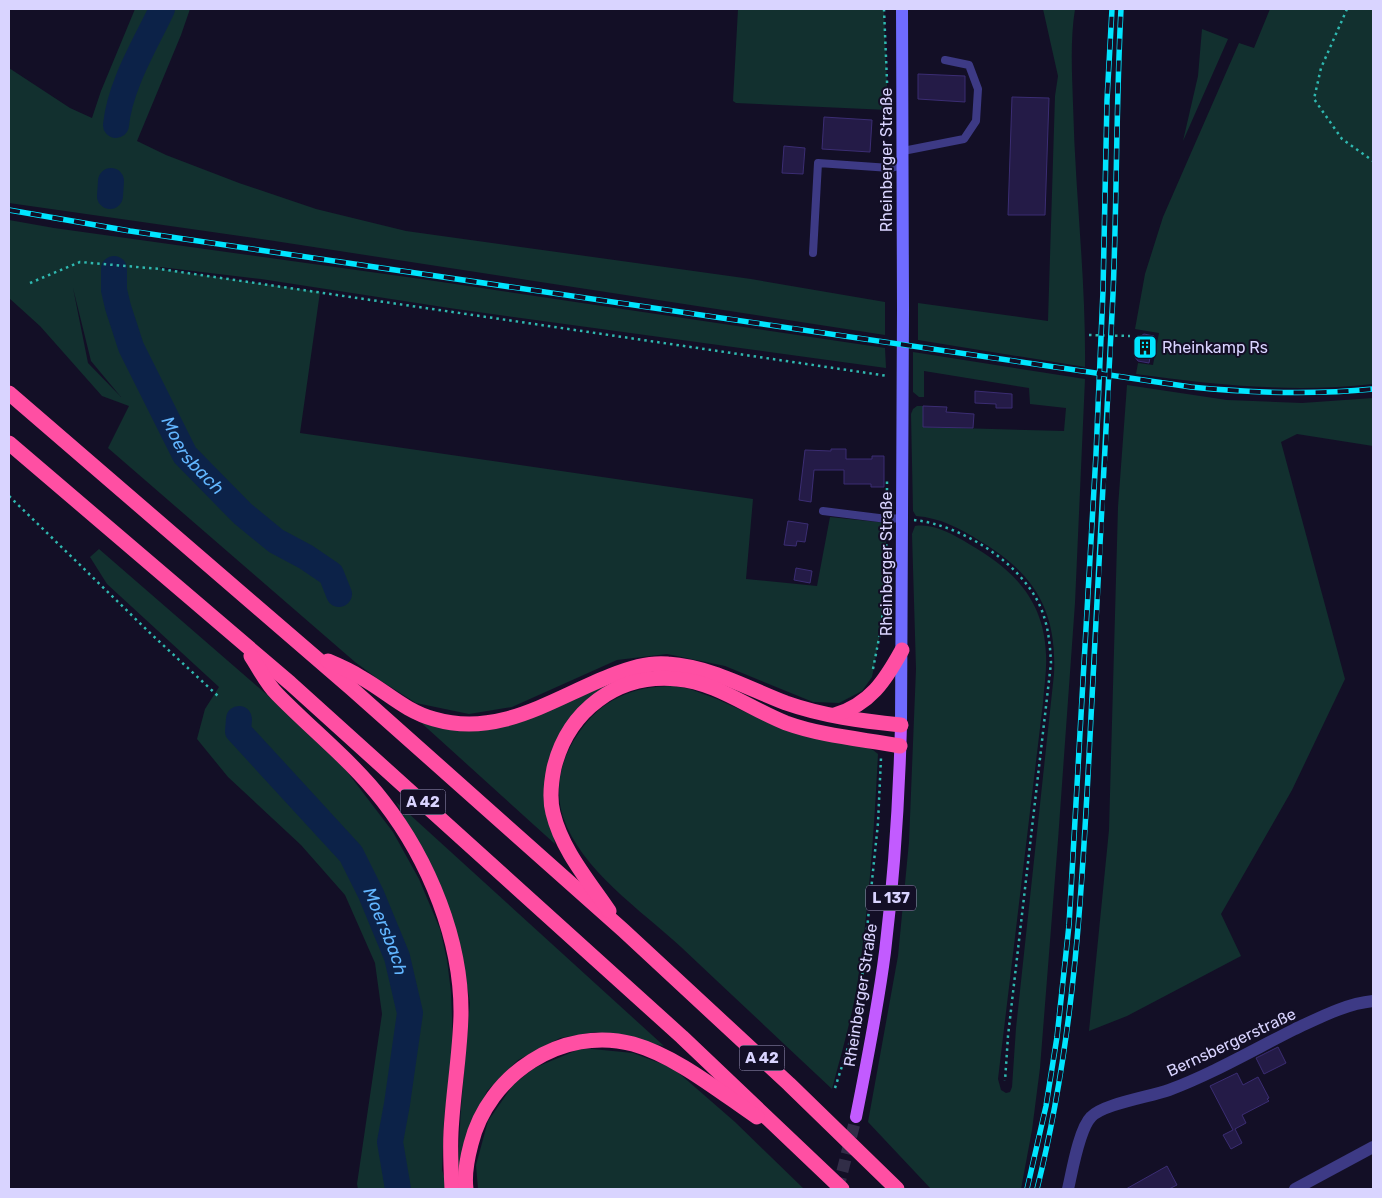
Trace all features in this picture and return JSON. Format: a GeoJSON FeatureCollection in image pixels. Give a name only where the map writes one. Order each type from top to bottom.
{"type":"FeatureCollection","features":[{"type":"Feature","properties":{"kind":"highway","name":"A 42"},"geometry":{"type":"LineString","coordinates":[[9,393],[307,650],[623,930],[789,1084],[897,1189]]}},
{"type":"Feature","properties":{"kind":"highway","name":"A 42"},"geometry":{"type":"LineString","coordinates":[[9,443],[239,638],[482,855],[682,1037],[794,1141],[842,1189]]}},
{"type":"Feature","properties":{"kind":"highway"},"geometry":{"type":"LineString","coordinates":[[239,638],[275,692],[351,764],[384,801],[420,860],[440,904],[451,938],[458,975],[460,1006],[459,1053],[451,1132],[452,1189]]}},
{"type":"Feature","properties":{"kind":"highway"},"geometry":{"type":"LineString","coordinates":[[307,650],[363,678],[413,711],[434,719],[454,723],[472,724],[503,720],[525,714],[596,681],[624,671],[645,665],[666,664],[689,666],[711,672],[784,702],[833,716],[901,725]]}},
{"type":"Feature","properties":{"kind":"highway"},"geometry":{"type":"LineString","coordinates":[[833,716],[851,710],[864,702],[878,687],[902,650]]}},
{"type":"Feature","properties":{"kind":"highway"},"geometry":{"type":"LineString","coordinates":[[623,930],[564,846],[552,812],[550,791],[559,750],[567,734],[591,706],[608,693],[646,679],[685,680],[708,686],[768,716],[797,727],[830,735],[900,746]]}},
{"type":"Feature","properties":{"kind":"highway"},"geometry":{"type":"LineString","coordinates":[[466,1189],[467,1159],[474,1130],[487,1103],[500,1086],[520,1068],[539,1055],[585,1041],[612,1040],[658,1052],[794,1141]]}},
{"type":"Feature","properties":{"kind":"main road","name":"Rheinberger Straße"},"geometry":{"type":"LineString","coordinates":[[856,1117],[885,953],[891,897],[901,725],[902,9]]}},
{"type":"Feature","properties":{"kind":"street","name":"Bernsbergerstraße"},"geometry":{"type":"LineString","coordinates":[[1068,1189],[1082,1133],[1089,1118],[1096,1112],[1152,1096],[1192,1081],[1334,1010],[1373,1001]]}},
{"type":"Feature","properties":{"kind":"street"},"geometry":{"type":"LineString","coordinates":[[1295,1189],[1373,1147]]}},
{"type":"Feature","properties":{"kind":"lane"},"geometry":{"type":"LineString","coordinates":[[903,151],[964,139],[976,121],[978,89],[969,65],[945,60]]}},
{"type":"Feature","properties":{"kind":"lane"},"geometry":{"type":"LineString","coordinates":[[813,253],[818,163],[890,168],[903,165]]}},
{"type":"Feature","properties":{"kind":"lane"},"geometry":{"type":"LineString","coordinates":[[823,511],[887,519],[902,518]]}},
{"type":"Feature","properties":{"kind":"path"},"geometry":{"type":"LineString","coordinates":[[884,9],[888,110]]}},
{"type":"Feature","properties":{"kind":"path"},"geometry":{"type":"LineString","coordinates":[[1348,9],[1321,68],[1314,99],[1342,139],[1373,161]]}},
{"type":"Feature","properties":{"kind":"path"},"geometry":{"type":"LineString","coordinates":[[30,283],[80,262],[160,269],[888,376]]}},
{"type":"Feature","properties":{"kind":"path"},"geometry":{"type":"LineString","coordinates":[[1089,335],[1130,336]]}},
{"type":"Feature","properties":{"kind":"path"},"geometry":{"type":"LineString","coordinates":[[888,385],[889,370]]}},
{"type":"Feature","properties":{"kind":"path"},"geometry":{"type":"LineString","coordinates":[[878,687],[872,677],[882,623],[888,471]]}},
{"type":"Feature","properties":{"kind":"path"},"geometry":{"type":"LineString","coordinates":[[9,496],[218,696]]}},
{"type":"Feature","properties":{"kind":"path"},"geometry":{"type":"LineString","coordinates":[[902,518],[920,520],[947,527],[971,539],[1008,565],[1023,580],[1040,606],[1050,643],[1051,663],[1008,1036],[1005,1081]]}},
{"type":"Feature","properties":{"kind":"path"},"geometry":{"type":"LineString","coordinates":[[835,1088],[852,1035],[861,987],[878,823],[881,743]]}},
{"type":"Feature","properties":{"kind":"green space"},"geometry":{"type":"Polygon","coordinates":[[[135,9],[190,9],[137,141],[166,155],[239,183],[316,209],[406,231],[751,279],[885,302],[885,335],[268,240],[9,203],[9,68],[70,108],[92,118],[101,91],[135,9]]]}},
{"type":"Feature","properties":{"kind":"green space"},"geometry":{"type":"Polygon","coordinates":[[[738,9],[884,9],[888,110],[736,103],[733,101],[738,9]]]}},
{"type":"Feature","properties":{"kind":"green space"},"geometry":{"type":"Polygon","coordinates":[[[1043,9],[1075,9],[1072,80],[1084,301],[1085,367],[918,340],[918,303],[1048,321],[1055,96],[1058,76],[1043,9]]]}},
{"type":"Feature","properties":{"kind":"green space"},"geometry":{"type":"Polygon","coordinates":[[[1270,9],[1373,9],[1373,384],[1343,387],[1284,388],[1225,384],[1136,374],[1138,363],[1153,365],[1159,333],[1135,329],[1145,274],[1163,217],[1239,43],[1254,48],[1270,9]]]}},
{"type":"Feature","properties":{"kind":"green space"},"geometry":{"type":"Polygon","coordinates":[[[1202,29],[1228,39],[1183,141],[1198,76],[1202,29]]]}},
{"type":"Feature","properties":{"kind":"green space"},"geometry":{"type":"Polygon","coordinates":[[[9,220],[885,348],[886,368],[456,309],[261,279],[160,267],[161,269],[320,292],[300,433],[753,499],[746,579],[817,586],[830,517],[887,523],[882,623],[872,677],[862,691],[839,703],[813,702],[725,666],[667,654],[617,660],[512,707],[469,714],[416,703],[355,662],[108,448],[129,406],[102,396],[40,326],[9,298],[9,220]],[[73,288],[88,363],[121,397],[91,361],[73,288]]]}},
{"type":"Feature","properties":{"kind":"green space"},"geometry":{"type":"Polygon","coordinates":[[[913,352],[1085,379],[1075,603],[1040,1068],[1032,1130],[1021,1189],[931,1189],[868,1122],[898,956],[909,842],[916,669],[912,534],[915,526],[929,526],[950,534],[999,564],[1023,588],[1032,602],[1044,635],[1046,672],[1043,703],[998,1079],[1001,1090],[1006,1093],[1010,1092],[1012,1087],[1016,1028],[1054,674],[1054,651],[1046,612],[1028,580],[999,553],[972,536],[942,521],[916,516],[913,511],[911,414],[917,406],[923,406],[923,427],[1064,431],[1066,408],[1030,404],[1029,388],[924,371],[924,397],[919,397],[913,392],[913,352]]]}},
{"type":"Feature","properties":{"kind":"green space"},"geometry":{"type":"Polygon","coordinates":[[[1127,385],[1227,400],[1302,403],[1373,398],[1373,446],[1297,434],[1281,442],[1345,679],[1292,790],[1221,914],[1241,956],[1127,1016],[1089,1031],[1109,830],[1118,507],[1127,385]]]}},
{"type":"Feature","properties":{"kind":"green space"},"geometry":{"type":"Polygon","coordinates":[[[99,549],[272,699],[342,765],[393,832],[419,879],[440,929],[447,960],[451,992],[453,1042],[444,1120],[442,1170],[448,1189],[358,1189],[357,1184],[382,1014],[375,963],[345,895],[301,845],[228,777],[197,739],[205,709],[219,687],[107,584],[90,557],[99,549]]]}},
{"type":"Feature","properties":{"kind":"green space"},"geometry":{"type":"Polygon","coordinates":[[[618,681],[597,692],[580,707],[546,786],[555,844],[417,719],[464,727],[618,681]]]}},
{"type":"Feature","properties":{"kind":"green space"},"geometry":{"type":"Polygon","coordinates":[[[674,686],[690,689],[717,699],[776,726],[861,745],[878,754],[871,870],[865,928],[852,1012],[832,1089],[598,872],[583,854],[563,817],[560,806],[559,784],[563,763],[572,743],[587,722],[608,703],[619,697],[645,689],[674,686]]]}},
{"type":"Feature","properties":{"kind":"green space"},"geometry":{"type":"Polygon","coordinates":[[[396,802],[664,1046],[595,1032],[560,1038],[518,1060],[487,1091],[463,1149],[457,1183],[470,1003],[461,951],[440,886],[396,802]]]}},
{"type":"Feature","properties":{"kind":"green space"},"geometry":{"type":"Polygon","coordinates":[[[582,1048],[633,1053],[673,1068],[735,1122],[804,1189],[478,1189],[476,1165],[488,1121],[513,1085],[534,1068],[582,1048]]]}},
{"type":"Feature","properties":{"kind":"building"},"geometry":{"type":"Polygon","coordinates":[[[918,74],[965,76],[965,102],[918,99],[918,74]]]}},
{"type":"Feature","properties":{"kind":"building"},"geometry":{"type":"Polygon","coordinates":[[[1012,97],[1049,98],[1045,215],[1008,215],[1012,97]]]}},
{"type":"Feature","properties":{"kind":"building"},"geometry":{"type":"Polygon","coordinates":[[[824,117],[872,120],[870,152],[822,149],[824,117]]]}},
{"type":"Feature","properties":{"kind":"building"},"geometry":{"type":"Polygon","coordinates":[[[784,146],[805,148],[803,174],[782,173],[784,146]]]}},
{"type":"Feature","properties":{"kind":"building","name":"Rheinkamp Rs"},"geometry":{"type":"Polygon","coordinates":[[[1144,334],[1154,336],[1149,363],[1138,361],[1135,357],[1139,337],[1144,334]]]}},
{"type":"Feature","properties":{"kind":"building"},"geometry":{"type":"Polygon","coordinates":[[[975,391],[1012,394],[1012,408],[996,408],[996,404],[975,403],[975,391]]]}},
{"type":"Feature","properties":{"kind":"building"},"geometry":{"type":"Polygon","coordinates":[[[923,406],[947,407],[946,412],[974,414],[973,428],[923,427],[923,406]]]}},
{"type":"Feature","properties":{"kind":"building"},"geometry":{"type":"Polygon","coordinates":[[[831,449],[846,449],[846,459],[872,459],[872,456],[884,456],[884,487],[871,487],[871,484],[844,484],[844,470],[814,470],[811,502],[799,500],[805,450],[831,451],[831,449]]]}},
{"type":"Feature","properties":{"kind":"building"},"geometry":{"type":"Polygon","coordinates":[[[788,521],[808,524],[805,542],[797,541],[796,546],[784,545],[788,521]]]}},
{"type":"Feature","properties":{"kind":"building"},"geometry":{"type":"Polygon","coordinates":[[[796,568],[812,571],[810,583],[794,580],[796,568]]]}},
{"type":"Feature","properties":{"kind":"building"},"geometry":{"type":"Polygon","coordinates":[[[1278,1047],[1286,1063],[1264,1074],[1256,1058],[1278,1047]]]}},
{"type":"Feature","properties":{"kind":"building"},"geometry":{"type":"Polygon","coordinates":[[[1237,1073],[1243,1085],[1258,1077],[1269,1101],[1242,1115],[1246,1123],[1235,1129],[1242,1143],[1231,1149],[1223,1135],[1233,1130],[1210,1086],[1237,1073]]]}},
{"type":"Feature","properties":{"kind":"building"},"geometry":{"type":"Polygon","coordinates":[[[1167,1166],[1177,1185],[1169,1189],[1126,1189],[1167,1166]]]}},
{"type":"Feature","properties":{"kind":"waterway","name":"Moersbach"},"geometry":{"type":"LineString","coordinates":[[116,125],[122,95],[162,9]]}},
{"type":"Feature","properties":{"kind":"waterway","name":"Moersbach"},"geometry":{"type":"LineString","coordinates":[[110,196],[111,181]]}},
{"type":"Feature","properties":{"kind":"waterway","name":"Moersbach"},"geometry":{"type":"LineString","coordinates":[[114,269],[114,290],[131,347],[185,455],[243,514],[276,541],[306,557],[331,574],[339,594]]}},
{"type":"Feature","properties":{"kind":"waterway","name":"Moersbach"},"geometry":{"type":"LineString","coordinates":[[239,719],[238,731],[351,854],[371,894],[397,957],[410,1013],[390,1142],[398,1189]]}},
{"type":"Feature","properties":{"kind":"tunnel"},"geometry":{"type":"LineString","coordinates":[[838,1189],[856,1117]]}},
{"type":"Feature","properties":{"kind":"railway"},"geometry":{"type":"LineString","coordinates":[[1027,1189],[1046,1106],[1057,1037],[1069,925],[1096,454],[1103,291],[1107,100],[1112,9]]}},
{"type":"Feature","properties":{"kind":"railway"},"geometry":{"type":"LineString","coordinates":[[1037,1189],[1061,1072],[1076,954],[1081,896],[1111,347],[1121,9]]}},
{"type":"Feature","properties":{"kind":"railway"},"geometry":{"type":"LineString","coordinates":[[9,210],[130,231],[1191,387],[1282,392],[1373,389]]}},
{"type":"Feature","properties":{"kind":"place","name":"Rheinkamp Rs"},"geometry":{"type":"Point","coordinates":[1145,347]}}]}
